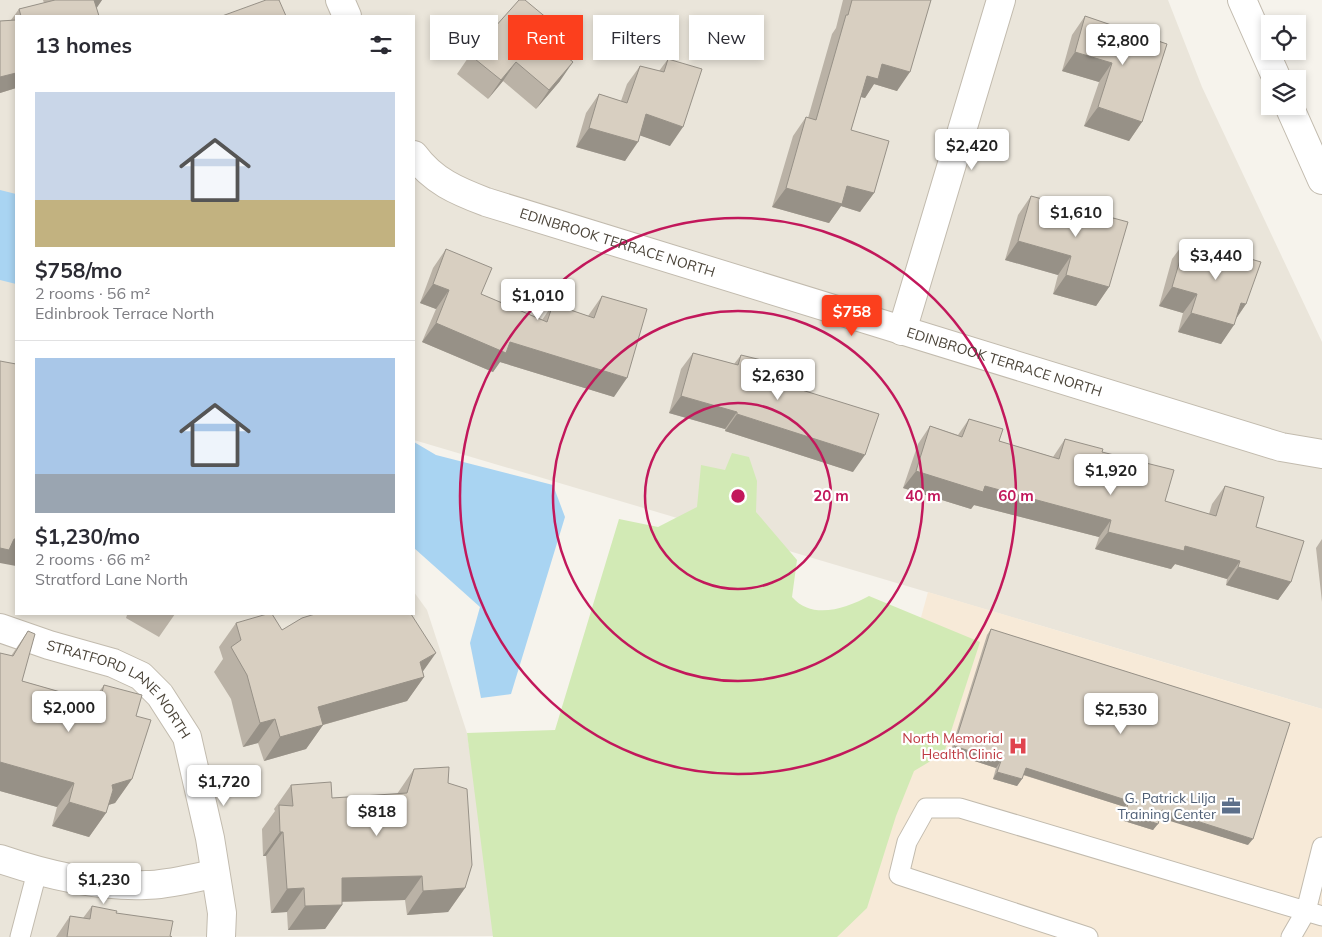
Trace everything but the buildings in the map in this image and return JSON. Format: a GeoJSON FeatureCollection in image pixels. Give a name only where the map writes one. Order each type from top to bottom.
{"type":"FeatureCollection","features":[{"type":"Feature","properties":{"kind":"street"},"geometry":{"type":"LineString","coordinates":[[340,0],[347,15]]}},
{"type":"Feature","properties":{"kind":"street"},"geometry":{"type":"LineString","coordinates":[[902,331],[1001,0]]}},
{"type":"Feature","properties":{"kind":"street"},"geometry":{"type":"LineString","coordinates":[[1242,0],[1273,70]]}},
{"type":"Feature","properties":{"kind":"street"},"geometry":{"type":"LineString","coordinates":[[1293,115],[1322,180]]}},
{"type":"Feature","properties":{"kind":"street","name":"EDINBROOK TERRACE NORTH"},"geometry":{"type":"LineString","coordinates":[[415,156],[423,168],[450,188],[486,202],[1281,447],[1322,454]]}},
{"type":"Feature","properties":{"kind":"street","name":"STRATFORD LANE NORTH"},"geometry":{"type":"LineString","coordinates":[[0,628],[113,663],[141,676],[160,695],[187,737],[210,838],[214,874],[222,913],[220,937]]}},
{"type":"Feature","properties":{"kind":"street"},"geometry":{"type":"LineString","coordinates":[[0,859],[38,872],[94,884],[147,885],[214,874]]}},
{"type":"Feature","properties":{"kind":"lane"},"geometry":{"type":"LineString","coordinates":[[1088,937],[899,875],[907,842],[926,808],[960,808],[1314,913]]}},
{"type":"Feature","properties":{"kind":"lane"},"geometry":{"type":"LineString","coordinates":[[1291,937],[1314,913],[1322,847]]}},
{"type":"Feature","properties":{"kind":"lane"},"geometry":{"type":"LineString","coordinates":[[20,937],[38,872]]}},
{"type":"Feature","properties":{"kind":"shaded area"},"geometry":{"type":"Polygon","coordinates":[[[0,0],[1168,0],[1202,87],[1322,342],[1322,709],[415,440],[415,15],[15,15],[15,615],[415,615],[415,593],[427,610],[467,733],[499,936],[0,937],[0,0]]]}},
{"type":"Feature","properties":{"kind":"shaded area"},"geometry":{"type":"Polygon","coordinates":[[[928,592],[1322,709],[1322,937],[833,937],[928,592]]]}},
{"type":"Feature","properties":{"kind":"green space"},"geometry":{"type":"Polygon","coordinates":[[[732,453],[749,457],[757,481],[756,512],[797,560],[792,597],[800,604],[809,608],[829,610],[850,605],[869,596],[980,642],[944,753],[914,771],[896,816],[867,908],[837,937],[493,937],[467,733],[555,730],[619,519],[658,527],[697,507],[701,465],[725,470],[732,453]]]}},
{"type":"Feature","properties":{"kind":"water"},"geometry":{"type":"Polygon","coordinates":[[[0,190],[15,194],[15,284],[0,280],[0,190]]]}},
{"type":"Feature","properties":{"kind":"water"},"geometry":{"type":"Polygon","coordinates":[[[415,443],[436,455],[553,485],[565,517],[511,694],[481,698],[470,643],[480,607],[415,549],[415,443]]]}},
{"type":"Feature","properties":{"kind":"place","name":"North Memorial Health Clinic"},"geometry":{"type":"Point","coordinates":[1018,746]}},
{"type":"Feature","properties":{"kind":"place","name":"G. Patrick Lilja Training Center"},"geometry":{"type":"Point","coordinates":[1231,806]}}]}
